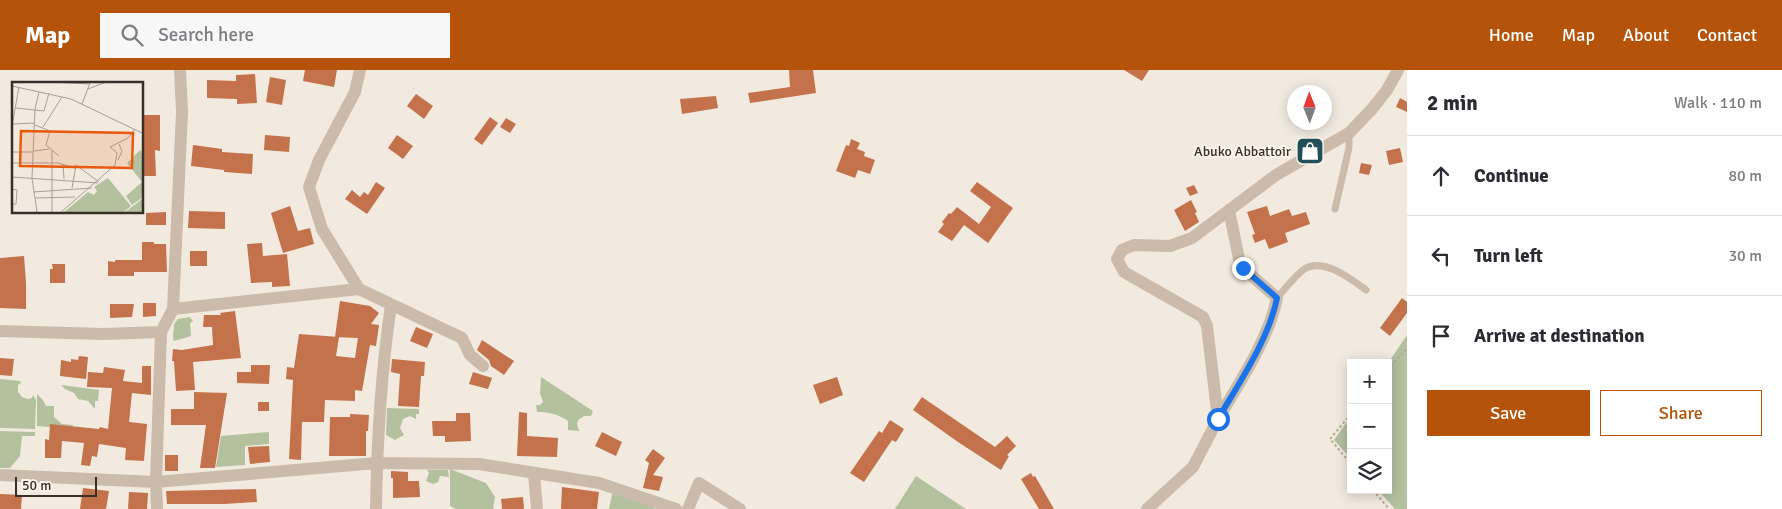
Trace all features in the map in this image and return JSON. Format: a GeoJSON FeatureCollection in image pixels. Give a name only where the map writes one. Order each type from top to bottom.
{"type":"FeatureCollection","features":[{"type":"Feature","properties":{"kind":"street"},"geometry":{"type":"LineString","coordinates":[[157,509],[156,482],[162,332],[173,309],[182,112],[180,70]]}},
{"type":"Feature","properties":{"kind":"street"},"geometry":{"type":"LineString","coordinates":[[360,70],[355,92],[319,160],[309,187],[322,230],[359,289],[462,338],[470,355],[482,366]]}},
{"type":"Feature","properties":{"kind":"street"},"geometry":{"type":"LineString","coordinates":[[1218,419],[1207,326],[1203,317],[1124,272],[1117,259],[1122,250],[1134,245],[1170,246],[1192,238],[1276,175],[1349,133],[1387,90],[1398,70]]}},
{"type":"Feature","properties":{"kind":"street"},"geometry":{"type":"LineString","coordinates":[[1148,509],[1193,467],[1218,419],[1254,358],[1275,310],[1277,298],[1243,268],[1239,259],[1229,210]]}},
{"type":"Feature","properties":{"kind":"street"},"geometry":{"type":"LineString","coordinates":[[173,309],[359,289]]}},
{"type":"Feature","properties":{"kind":"street"},"geometry":{"type":"LineString","coordinates":[[376,509],[383,361],[392,306]]}},
{"type":"Feature","properties":{"kind":"street"},"geometry":{"type":"LineString","coordinates":[[0,331],[103,334],[162,332]]}},
{"type":"Feature","properties":{"kind":"street"},"geometry":{"type":"LineString","coordinates":[[0,475],[156,482],[377,463],[478,464],[599,483],[676,509]]}},
{"type":"Feature","properties":{"kind":"street"},"geometry":{"type":"LineString","coordinates":[[534,474],[537,509]]}},
{"type":"Feature","properties":{"kind":"street"},"geometry":{"type":"LineString","coordinates":[[688,509],[698,483],[740,509]]}},
{"type":"Feature","properties":{"kind":"lane"},"geometry":{"type":"LineString","coordinates":[[1335,208],[1349,148],[1349,133]]}},
{"type":"Feature","properties":{"kind":"lane"},"geometry":{"type":"LineString","coordinates":[[1277,298],[1304,268],[1320,266],[1335,269],[1366,290]]}},
{"type":"Feature","properties":{"kind":"path"},"geometry":{"type":"LineString","coordinates":[[1392,365],[1407,348]]}},
{"type":"Feature","properties":{"kind":"path"},"geometry":{"type":"LineString","coordinates":[[1347,419],[1330,439],[1347,459]]}},
{"type":"Feature","properties":{"kind":"path"},"geometry":{"type":"LineString","coordinates":[[1376,494],[1389,509]]}},
{"type":"Feature","properties":{"kind":"green space"},"geometry":{"type":"Polygon","coordinates":[[[190,317],[193,321],[190,323],[191,336],[174,341],[174,324],[178,319],[190,317]]]}},
{"type":"Feature","properties":{"kind":"green space"},"geometry":{"type":"Polygon","coordinates":[[[1407,335],[1407,509],[1395,509],[1382,494],[1392,494],[1391,359],[1407,335]]]}},
{"type":"Feature","properties":{"kind":"green space"},"geometry":{"type":"Polygon","coordinates":[[[541,377],[593,411],[591,416],[584,416],[578,420],[579,431],[568,430],[568,421],[561,417],[537,412],[536,405],[540,405],[543,402],[540,393],[541,377]]]}},
{"type":"Feature","properties":{"kind":"green space"},"geometry":{"type":"Polygon","coordinates":[[[0,379],[20,381],[18,392],[22,397],[28,399],[32,398],[33,395],[36,400],[35,429],[0,428],[0,379]]]}},
{"type":"Feature","properties":{"kind":"green space"},"geometry":{"type":"Polygon","coordinates":[[[61,385],[99,390],[98,401],[95,401],[95,409],[88,401],[78,399],[74,393],[61,385]]]}},
{"type":"Feature","properties":{"kind":"green space"},"geometry":{"type":"Polygon","coordinates":[[[37,394],[46,406],[54,406],[54,417],[62,424],[73,425],[71,429],[37,426],[37,394]]]}},
{"type":"Feature","properties":{"kind":"green space"},"geometry":{"type":"Polygon","coordinates":[[[387,408],[419,409],[416,419],[410,416],[403,419],[400,428],[404,435],[395,440],[386,435],[387,408]]]}},
{"type":"Feature","properties":{"kind":"green space"},"geometry":{"type":"Polygon","coordinates":[[[1347,422],[1347,455],[1334,440],[1347,422]]]}},
{"type":"Feature","properties":{"kind":"green space"},"geometry":{"type":"Polygon","coordinates":[[[0,431],[35,432],[35,436],[22,436],[20,456],[10,468],[0,468],[0,431]]]}},
{"type":"Feature","properties":{"kind":"green space"},"geometry":{"type":"Polygon","coordinates":[[[269,432],[269,444],[245,446],[245,465],[216,467],[221,436],[269,432]]]}},
{"type":"Feature","properties":{"kind":"green space"},"geometry":{"type":"Polygon","coordinates":[[[450,469],[486,483],[495,497],[493,509],[456,509],[450,506],[450,469]]]}},
{"type":"Feature","properties":{"kind":"green space"},"geometry":{"type":"Polygon","coordinates":[[[427,470],[448,470],[449,477],[440,476],[438,482],[433,484],[426,481],[429,473],[427,470]]]}},
{"type":"Feature","properties":{"kind":"green space"},"geometry":{"type":"Polygon","coordinates":[[[916,476],[966,509],[895,509],[916,476]]]}},
{"type":"Feature","properties":{"kind":"green space"},"geometry":{"type":"Polygon","coordinates":[[[613,490],[656,506],[654,509],[609,509],[613,490]]]}},
{"type":"Feature","properties":{"kind":"building"},"geometry":{"type":"Polygon","coordinates":[[[305,70],[337,70],[334,87],[303,81],[305,70]]]}},
{"type":"Feature","properties":{"kind":"building"},"geometry":{"type":"Polygon","coordinates":[[[789,70],[813,70],[816,93],[750,103],[748,93],[790,87],[789,70]]]}},
{"type":"Feature","properties":{"kind":"building"},"geometry":{"type":"Polygon","coordinates":[[[1124,70],[1149,70],[1142,81],[1124,70]]]}},
{"type":"Feature","properties":{"kind":"building"},"geometry":{"type":"Polygon","coordinates":[[[255,74],[257,103],[237,104],[237,99],[207,98],[207,80],[236,81],[236,75],[255,74]]]}},
{"type":"Feature","properties":{"kind":"building"},"geometry":{"type":"Polygon","coordinates":[[[270,77],[286,80],[282,105],[266,102],[270,77]]]}},
{"type":"Feature","properties":{"kind":"building"},"geometry":{"type":"Polygon","coordinates":[[[416,94],[433,106],[424,119],[407,106],[416,94]]]}},
{"type":"Feature","properties":{"kind":"building"},"geometry":{"type":"Polygon","coordinates":[[[716,96],[718,108],[682,114],[680,99],[716,96]]]}},
{"type":"Feature","properties":{"kind":"building"},"geometry":{"type":"Polygon","coordinates":[[[1400,98],[1407,102],[1407,112],[1396,107],[1400,98]]]}},
{"type":"Feature","properties":{"kind":"building"},"geometry":{"type":"Polygon","coordinates":[[[144,115],[160,115],[160,151],[155,150],[156,176],[144,176],[144,115]]]}},
{"type":"Feature","properties":{"kind":"building"},"geometry":{"type":"Polygon","coordinates":[[[490,117],[498,123],[482,145],[474,139],[490,117]]]}},
{"type":"Feature","properties":{"kind":"building"},"geometry":{"type":"Polygon","coordinates":[[[506,118],[516,124],[510,133],[500,127],[506,118]]]}},
{"type":"Feature","properties":{"kind":"building"},"geometry":{"type":"Polygon","coordinates":[[[265,135],[290,137],[289,152],[264,150],[265,135]]]}},
{"type":"Feature","properties":{"kind":"building"},"geometry":{"type":"Polygon","coordinates":[[[397,135],[413,146],[403,159],[388,148],[397,135]]]}},
{"type":"Feature","properties":{"kind":"building"},"geometry":{"type":"Polygon","coordinates":[[[851,139],[860,143],[857,149],[865,152],[864,156],[875,160],[870,174],[858,170],[855,178],[836,171],[846,145],[849,146],[851,139]]]}},
{"type":"Feature","properties":{"kind":"building"},"geometry":{"type":"Polygon","coordinates":[[[193,145],[222,149],[222,152],[253,154],[252,174],[224,172],[224,170],[191,166],[193,145]]]}},
{"type":"Feature","properties":{"kind":"building"},"geometry":{"type":"Polygon","coordinates":[[[1400,148],[1403,162],[1389,165],[1386,151],[1400,148]]]}},
{"type":"Feature","properties":{"kind":"building"},"geometry":{"type":"Polygon","coordinates":[[[1361,163],[1372,165],[1369,175],[1359,173],[1361,163]]]}},
{"type":"Feature","properties":{"kind":"building"},"geometry":{"type":"Polygon","coordinates":[[[376,182],[385,188],[367,214],[345,199],[352,190],[360,197],[364,192],[368,195],[376,182]]]}},
{"type":"Feature","properties":{"kind":"building"},"geometry":{"type":"Polygon","coordinates":[[[977,182],[1013,208],[988,243],[964,225],[952,241],[938,232],[944,224],[942,222],[949,213],[951,214],[957,207],[979,224],[991,207],[970,191],[977,182]]]}},
{"type":"Feature","properties":{"kind":"building"},"geometry":{"type":"Polygon","coordinates":[[[1194,185],[1198,193],[1190,196],[1186,188],[1194,185]]]}},
{"type":"Feature","properties":{"kind":"building"},"geometry":{"type":"Polygon","coordinates":[[[1191,200],[1197,212],[1195,213],[1199,222],[1185,231],[1174,210],[1191,200]]]}},
{"type":"Feature","properties":{"kind":"building"},"geometry":{"type":"Polygon","coordinates":[[[290,206],[298,231],[310,228],[314,244],[283,253],[271,213],[290,206]]]}},
{"type":"Feature","properties":{"kind":"building"},"geometry":{"type":"Polygon","coordinates":[[[1267,206],[1270,216],[1289,209],[1292,216],[1306,212],[1310,224],[1285,233],[1288,242],[1269,249],[1265,239],[1255,243],[1252,235],[1255,234],[1247,212],[1267,206]]]}},
{"type":"Feature","properties":{"kind":"building"},"geometry":{"type":"Polygon","coordinates":[[[189,211],[225,212],[225,229],[188,228],[189,211]]]}},
{"type":"Feature","properties":{"kind":"building"},"geometry":{"type":"Polygon","coordinates":[[[166,212],[166,225],[146,225],[146,213],[166,212]]]}},
{"type":"Feature","properties":{"kind":"building"},"geometry":{"type":"Polygon","coordinates":[[[142,242],[166,244],[167,272],[134,272],[134,276],[108,276],[108,261],[142,260],[142,242]]]}},
{"type":"Feature","properties":{"kind":"building"},"geometry":{"type":"Polygon","coordinates":[[[262,243],[263,256],[287,254],[290,286],[272,287],[272,282],[251,283],[247,244],[262,243]]]}},
{"type":"Feature","properties":{"kind":"building"},"geometry":{"type":"Polygon","coordinates":[[[190,251],[207,251],[207,266],[190,266],[190,251]]]}},
{"type":"Feature","properties":{"kind":"building"},"geometry":{"type":"Polygon","coordinates":[[[24,256],[26,309],[0,308],[0,258],[24,256]]]}},
{"type":"Feature","properties":{"kind":"building"},"geometry":{"type":"Polygon","coordinates":[[[52,264],[65,264],[65,283],[50,283],[50,269],[53,269],[52,264]]]}},
{"type":"Feature","properties":{"kind":"building"},"geometry":{"type":"Polygon","coordinates":[[[1402,298],[1407,302],[1407,313],[1390,336],[1380,328],[1402,298]]]}},
{"type":"Feature","properties":{"kind":"building"},"geometry":{"type":"Polygon","coordinates":[[[340,301],[370,306],[379,313],[371,324],[379,325],[376,346],[370,345],[362,391],[355,390],[355,401],[325,400],[324,422],[302,422],[301,460],[289,459],[293,380],[286,379],[287,367],[294,368],[299,334],[335,337],[340,301]],[[339,337],[336,356],[355,358],[358,338],[339,337]]]}},
{"type":"Feature","properties":{"kind":"building"},"geometry":{"type":"Polygon","coordinates":[[[143,303],[156,303],[156,316],[143,317],[143,303]]]}},
{"type":"Feature","properties":{"kind":"building"},"geometry":{"type":"Polygon","coordinates":[[[110,304],[134,304],[132,317],[110,318],[110,304]]]}},
{"type":"Feature","properties":{"kind":"building"},"geometry":{"type":"Polygon","coordinates":[[[235,311],[241,358],[193,362],[195,390],[176,391],[174,361],[172,361],[173,349],[182,350],[213,345],[212,327],[203,327],[204,315],[221,315],[220,313],[235,311]]]}},
{"type":"Feature","properties":{"kind":"building"},"geometry":{"type":"Polygon","coordinates":[[[416,327],[433,334],[427,348],[410,341],[416,327]]]}},
{"type":"Feature","properties":{"kind":"building"},"geometry":{"type":"Polygon","coordinates":[[[482,340],[514,361],[504,375],[491,366],[489,360],[477,350],[482,340]]]}},
{"type":"Feature","properties":{"kind":"building"},"geometry":{"type":"Polygon","coordinates":[[[79,356],[88,357],[86,379],[60,376],[61,360],[71,362],[71,359],[78,360],[79,356]]]}},
{"type":"Feature","properties":{"kind":"building"},"geometry":{"type":"Polygon","coordinates":[[[0,358],[14,359],[12,376],[0,375],[0,358]]]}},
{"type":"Feature","properties":{"kind":"building"},"geometry":{"type":"Polygon","coordinates":[[[392,359],[425,362],[424,376],[421,376],[419,407],[398,406],[400,374],[391,372],[392,359]]]}},
{"type":"Feature","properties":{"kind":"building"},"geometry":{"type":"Polygon","coordinates":[[[251,365],[270,365],[269,384],[237,383],[237,372],[251,372],[251,365]]]}},
{"type":"Feature","properties":{"kind":"building"},"geometry":{"type":"Polygon","coordinates":[[[142,366],[151,366],[151,395],[132,393],[129,422],[147,424],[144,461],[125,460],[126,448],[99,444],[97,457],[92,456],[90,466],[81,465],[84,443],[62,441],[61,458],[45,458],[45,439],[49,440],[50,424],[108,429],[112,388],[87,387],[88,372],[103,373],[104,367],[125,370],[123,381],[142,383],[142,366]]]}},
{"type":"Feature","properties":{"kind":"building"},"geometry":{"type":"Polygon","coordinates":[[[473,372],[492,378],[488,389],[469,384],[473,372]]]}},
{"type":"Feature","properties":{"kind":"building"},"geometry":{"type":"Polygon","coordinates":[[[837,377],[843,395],[820,404],[813,385],[837,377]]]}},
{"type":"Feature","properties":{"kind":"building"},"geometry":{"type":"Polygon","coordinates":[[[194,392],[227,393],[215,468],[200,468],[206,425],[171,425],[171,409],[194,409],[194,392]]]}},
{"type":"Feature","properties":{"kind":"building"},"geometry":{"type":"Polygon","coordinates":[[[922,397],[995,447],[1007,436],[1016,446],[1007,455],[1009,456],[1001,470],[913,410],[922,397]]]}},
{"type":"Feature","properties":{"kind":"building"},"geometry":{"type":"Polygon","coordinates":[[[258,402],[269,402],[269,411],[258,411],[258,402]]]}},
{"type":"Feature","properties":{"kind":"building"},"geometry":{"type":"Polygon","coordinates":[[[519,412],[527,413],[527,436],[558,438],[557,457],[517,456],[519,412]]]}},
{"type":"Feature","properties":{"kind":"building"},"geometry":{"type":"Polygon","coordinates":[[[456,413],[470,413],[471,441],[445,442],[445,436],[433,436],[432,421],[456,421],[456,413]]]}},
{"type":"Feature","properties":{"kind":"building"},"geometry":{"type":"Polygon","coordinates":[[[350,414],[369,415],[368,431],[366,431],[366,456],[329,456],[330,417],[350,417],[350,414]]]}},
{"type":"Feature","properties":{"kind":"building"},"geometry":{"type":"Polygon","coordinates":[[[890,420],[904,429],[896,442],[892,440],[864,482],[850,473],[879,431],[882,433],[890,420]]]}},
{"type":"Feature","properties":{"kind":"building"},"geometry":{"type":"Polygon","coordinates":[[[602,432],[622,442],[616,456],[595,446],[602,432]]]}},
{"type":"Feature","properties":{"kind":"building"},"geometry":{"type":"Polygon","coordinates":[[[269,446],[270,462],[250,464],[248,447],[269,446]]]}},
{"type":"Feature","properties":{"kind":"building"},"geometry":{"type":"Polygon","coordinates":[[[653,449],[665,458],[653,475],[663,477],[659,491],[643,488],[649,463],[645,460],[653,449]]]}},
{"type":"Feature","properties":{"kind":"building"},"geometry":{"type":"Polygon","coordinates":[[[165,455],[178,455],[178,471],[165,471],[165,455]]]}},
{"type":"Feature","properties":{"kind":"building"},"geometry":{"type":"Polygon","coordinates":[[[391,471],[408,472],[408,481],[419,481],[420,497],[393,498],[391,471]]]}},
{"type":"Feature","properties":{"kind":"building"},"geometry":{"type":"Polygon","coordinates":[[[1031,473],[1033,477],[1035,476],[1054,509],[1039,509],[1021,479],[1031,473]]]}},
{"type":"Feature","properties":{"kind":"building"},"geometry":{"type":"Polygon","coordinates":[[[562,487],[599,492],[597,509],[561,509],[562,487]]]}},
{"type":"Feature","properties":{"kind":"building"},"geometry":{"type":"Polygon","coordinates":[[[83,488],[109,491],[106,509],[80,509],[83,488]]]}},
{"type":"Feature","properties":{"kind":"building"},"geometry":{"type":"Polygon","coordinates":[[[256,489],[257,502],[167,504],[166,491],[256,489]]]}},
{"type":"Feature","properties":{"kind":"building"},"geometry":{"type":"Polygon","coordinates":[[[129,492],[148,493],[147,509],[128,509],[129,492]]]}},
{"type":"Feature","properties":{"kind":"building"},"geometry":{"type":"Polygon","coordinates":[[[0,494],[22,495],[21,509],[0,509],[0,494]]]}},
{"type":"Feature","properties":{"kind":"building"},"geometry":{"type":"Polygon","coordinates":[[[523,497],[524,509],[502,509],[501,499],[523,497]]]}},
{"type":"Feature","properties":{"kind":"place","name":"Abuko Abbattoir"},"geometry":{"type":"Point","coordinates":[1310,151]}},
{"type":"Feature","properties":{"kind":"route"},"geometry":{"type":"LineString","coordinates":[[1218,419],[1254,358],[1275,310],[1277,298],[1243,268]]}}]}
